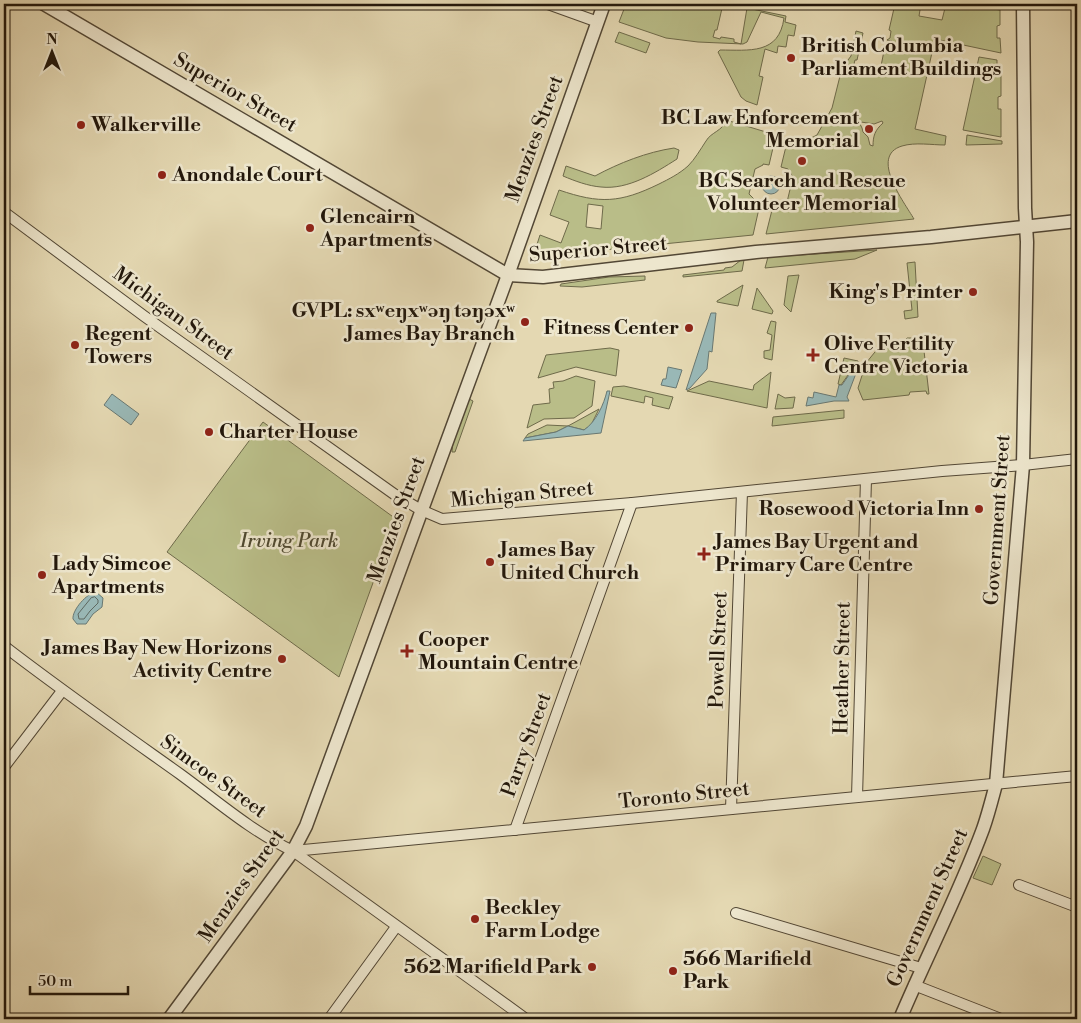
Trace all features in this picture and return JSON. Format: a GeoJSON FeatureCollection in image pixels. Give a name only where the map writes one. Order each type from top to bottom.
{"type":"FeatureCollection","features":[{"type":"Feature","properties":{"kind":"street","name":"Superior Street"},"geometry":{"type":"LineString","coordinates":[[44,4],[508,274],[543,277],[756,252],[931,237],[1077,221]]}},
{"type":"Feature","properties":{"kind":"street"},"geometry":{"type":"LineString","coordinates":[[548,4],[598,22]]}},
{"type":"Feature","properties":{"kind":"street","name":"Menzies Street"},"geometry":{"type":"LineString","coordinates":[[169,1019],[293,851],[306,826],[508,274],[604,4]]}},
{"type":"Feature","properties":{"kind":"street","name":"Government Street"},"geometry":{"type":"LineString","coordinates":[[900,1019],[984,827],[996,784],[1023,465],[1027,226],[1025,208],[1023,4]]}},
{"type":"Feature","properties":{"kind":"street","name":"Michigan Street"},"geometry":{"type":"LineString","coordinates":[[4,212],[144,316],[394,494],[421,510],[442,519],[632,503],[1077,459]]}},
{"type":"Feature","properties":{"kind":"street","name":"Heather Street"},"geometry":{"type":"LineString","coordinates":[[857,797],[866,479]]}},
{"type":"Feature","properties":{"kind":"street","name":"Powell Street"},"geometry":{"type":"LineString","coordinates":[[731,809],[742,492]]}},
{"type":"Feature","properties":{"kind":"street","name":"Parry Street"},"geometry":{"type":"LineString","coordinates":[[515,830],[632,503]]}},
{"type":"Feature","properties":{"kind":"street","name":"Simcoe Street"},"geometry":{"type":"LineString","coordinates":[[4,646],[62,691],[206,792],[252,828],[270,840],[293,851],[526,1019]]}},
{"type":"Feature","properties":{"kind":"street"},"geometry":{"type":"LineString","coordinates":[[4,767],[62,691]]}},
{"type":"Feature","properties":{"kind":"street","name":"Toronto Street"},"geometry":{"type":"LineString","coordinates":[[293,851],[317,847],[1077,776]]}},
{"type":"Feature","properties":{"kind":"street"},"geometry":{"type":"LineString","coordinates":[[1019,885],[1077,907]]}},
{"type":"Feature","properties":{"kind":"street"},"geometry":{"type":"LineString","coordinates":[[736,913],[921,968]]}},
{"type":"Feature","properties":{"kind":"street"},"geometry":{"type":"LineString","coordinates":[[330,1019],[396,926]]}},
{"type":"Feature","properties":{"kind":"street"},"geometry":{"type":"LineString","coordinates":[[914,985],[1001,1019]]}},
{"type":"Feature","properties":{"kind":"green space"},"geometry":{"type":"Polygon","coordinates":[[[626,4],[723,4],[717,30],[715,30],[713,37],[734,39],[734,42],[741,44],[666,38],[619,22],[626,4]]]}},
{"type":"Feature","properties":{"kind":"green space"},"geometry":{"type":"Polygon","coordinates":[[[895,4],[921,4],[919,16],[942,20],[946,4],[960,4],[1000,10],[1000,25],[997,26],[997,38],[1000,38],[1001,53],[935,39],[915,129],[946,136],[945,145],[918,144],[902,146],[893,151],[889,159],[892,180],[914,219],[766,234],[773,206],[779,208],[787,202],[793,177],[788,169],[781,167],[788,138],[807,140],[817,135],[832,108],[842,68],[851,56],[856,31],[863,33],[857,60],[855,60],[853,68],[861,70],[862,67],[875,70],[874,73],[882,74],[883,66],[881,66],[885,46],[891,47],[892,41],[887,40],[890,38],[891,31],[889,30],[895,4]],[[882,121],[874,124],[861,122],[863,132],[868,137],[870,145],[873,146],[875,133],[883,123],[882,121]]]}},
{"type":"Feature","properties":{"kind":"green space"},"geometry":{"type":"Polygon","coordinates":[[[747,8],[786,16],[785,22],[796,25],[794,36],[788,35],[786,47],[778,46],[777,53],[765,49],[759,76],[763,77],[757,105],[741,97],[718,52],[720,50],[752,50],[769,44],[776,39],[784,18],[761,12],[747,42],[741,44],[747,8]]]}},
{"type":"Feature","properties":{"kind":"green space"},"geometry":{"type":"Polygon","coordinates":[[[619,32],[650,43],[646,53],[615,42],[619,32]]]}},
{"type":"Feature","properties":{"kind":"green space"},"geometry":{"type":"Polygon","coordinates":[[[979,57],[997,60],[997,73],[1001,74],[1001,96],[998,97],[998,109],[1001,109],[1001,137],[963,130],[979,57]]]}},
{"type":"Feature","properties":{"kind":"green space"},"geometry":{"type":"Polygon","coordinates":[[[726,120],[776,135],[769,165],[763,164],[755,169],[749,194],[755,202],[760,204],[753,235],[533,257],[540,235],[561,243],[569,222],[550,215],[559,190],[586,198],[598,199],[621,198],[633,195],[670,178],[688,166],[708,138],[726,120]],[[588,204],[586,227],[601,229],[603,206],[588,204]]]}},
{"type":"Feature","properties":{"kind":"green space"},"geometry":{"type":"Polygon","coordinates":[[[967,135],[1002,141],[1002,144],[966,145],[967,135]]]}},
{"type":"Feature","properties":{"kind":"green space"},"geometry":{"type":"Polygon","coordinates":[[[674,148],[679,150],[677,159],[650,175],[621,186],[596,186],[563,176],[566,166],[595,176],[633,159],[674,148]]]}},
{"type":"Feature","properties":{"kind":"green space"},"geometry":{"type":"Polygon","coordinates":[[[877,250],[855,259],[765,268],[768,257],[877,250]]]}},
{"type":"Feature","properties":{"kind":"green space"},"geometry":{"type":"Polygon","coordinates":[[[744,260],[742,271],[683,277],[683,275],[724,270],[744,260]]]}},
{"type":"Feature","properties":{"kind":"green space"},"geometry":{"type":"Polygon","coordinates":[[[915,262],[918,317],[905,319],[904,311],[912,310],[907,263],[915,262]]]}},
{"type":"Feature","properties":{"kind":"green space"},"geometry":{"type":"Polygon","coordinates":[[[799,275],[791,312],[784,305],[788,276],[799,275]]]}},
{"type":"Feature","properties":{"kind":"green space"},"geometry":{"type":"Polygon","coordinates":[[[645,276],[645,280],[582,287],[560,286],[561,284],[609,277],[645,276]]]}},
{"type":"Feature","properties":{"kind":"green space"},"geometry":{"type":"Polygon","coordinates":[[[743,285],[738,306],[717,302],[717,301],[743,285]]]}},
{"type":"Feature","properties":{"kind":"green space"},"geometry":{"type":"Polygon","coordinates":[[[757,288],[773,311],[772,314],[752,309],[757,288]]]}},
{"type":"Feature","properties":{"kind":"green space"},"geometry":{"type":"Polygon","coordinates":[[[771,321],[776,322],[772,360],[764,358],[764,351],[770,350],[772,335],[767,333],[771,321]]]}},
{"type":"Feature","properties":{"kind":"green space"},"geometry":{"type":"Polygon","coordinates":[[[907,338],[911,338],[920,344],[924,351],[929,394],[926,391],[910,392],[909,395],[863,400],[858,388],[866,363],[879,347],[901,345],[907,338]]]}},
{"type":"Feature","properties":{"kind":"green space"},"geometry":{"type":"Polygon","coordinates":[[[610,348],[619,350],[616,376],[576,367],[538,378],[546,355],[610,348]]]}},
{"type":"Feature","properties":{"kind":"green space"},"geometry":{"type":"Polygon","coordinates":[[[844,358],[858,361],[858,367],[853,368],[841,385],[838,384],[844,358]]]}},
{"type":"Feature","properties":{"kind":"green space"},"geometry":{"type":"Polygon","coordinates":[[[771,372],[767,408],[687,391],[709,381],[753,390],[754,385],[771,372]]]}},
{"type":"Feature","properties":{"kind":"green space"},"geometry":{"type":"Polygon","coordinates":[[[576,376],[595,381],[592,406],[574,418],[544,419],[527,428],[533,405],[550,403],[549,389],[554,388],[553,382],[563,381],[576,376]]]}},
{"type":"Feature","properties":{"kind":"green space"},"geometry":{"type":"Polygon","coordinates":[[[624,386],[673,397],[669,409],[652,405],[653,398],[645,396],[644,403],[611,396],[613,387],[624,386]]]}},
{"type":"Feature","properties":{"kind":"green space"},"geometry":{"type":"Polygon","coordinates":[[[778,394],[785,398],[795,397],[793,408],[775,409],[778,394]]]}},
{"type":"Feature","properties":{"kind":"green space"},"geometry":{"type":"Polygon","coordinates":[[[469,399],[473,401],[455,452],[452,452],[453,441],[469,399]]]}},
{"type":"Feature","properties":{"kind":"green space"},"geometry":{"type":"Polygon","coordinates":[[[599,409],[591,425],[584,430],[568,426],[599,409]]]}},
{"type":"Feature","properties":{"kind":"green space"},"geometry":{"type":"Polygon","coordinates":[[[844,410],[844,418],[772,426],[773,417],[844,410]]]}},
{"type":"Feature","properties":{"kind":"green space","name":"Irving Park"},"geometry":{"type":"Polygon","coordinates":[[[263,422],[396,519],[339,677],[167,552],[263,422]]]}},
{"type":"Feature","properties":{"kind":"green space"},"geometry":{"type":"Polygon","coordinates":[[[547,425],[568,426],[556,432],[525,438],[528,434],[547,425]]]}},
{"type":"Feature","properties":{"kind":"green space"},"geometry":{"type":"Polygon","coordinates":[[[983,856],[1001,864],[992,885],[973,878],[983,856]]]}},
{"type":"Feature","properties":{"kind":"water"},"geometry":{"type":"Polygon","coordinates":[[[771,176],[777,179],[780,185],[777,191],[771,194],[765,191],[762,185],[765,179],[771,176]]]}},
{"type":"Feature","properties":{"kind":"water"},"geometry":{"type":"Polygon","coordinates":[[[711,313],[716,313],[712,352],[709,351],[707,369],[686,390],[711,313]]]}},
{"type":"Feature","properties":{"kind":"water"},"geometry":{"type":"Polygon","coordinates":[[[668,367],[682,370],[676,388],[661,385],[663,379],[666,379],[668,367]]]}},
{"type":"Feature","properties":{"kind":"water"},"geometry":{"type":"Polygon","coordinates":[[[858,368],[847,397],[849,401],[834,401],[806,406],[808,397],[813,398],[814,392],[836,397],[839,385],[842,385],[853,369],[858,368]]]}},
{"type":"Feature","properties":{"kind":"water"},"geometry":{"type":"Polygon","coordinates":[[[607,391],[610,391],[601,433],[523,441],[525,438],[556,432],[568,426],[584,430],[599,412],[607,391]]]}},
{"type":"Feature","properties":{"kind":"water"},"geometry":{"type":"Polygon","coordinates":[[[112,394],[139,414],[131,425],[104,405],[112,394]]]}},
{"type":"Feature","properties":{"kind":"water"},"geometry":{"type":"Polygon","coordinates":[[[96,592],[103,598],[102,607],[93,614],[86,624],[77,624],[73,619],[73,615],[77,607],[88,595],[96,592]]]}},
{"type":"Feature","properties":{"kind":"place","name":"British Columbia Parliament Buildings"},"geometry":{"type":"Point","coordinates":[791,58]}},
{"type":"Feature","properties":{"kind":"place","name":"Walkerville"},"geometry":{"type":"Point","coordinates":[81,125]}},
{"type":"Feature","properties":{"kind":"place","name":"BC Law Enforcement Memorial"},"geometry":{"type":"Point","coordinates":[869,129]}},
{"type":"Feature","properties":{"kind":"place","name":"BC Search and Rescue Volunteer Memorial"},"geometry":{"type":"Point","coordinates":[802,161]}},
{"type":"Feature","properties":{"kind":"place","name":"Anondale Court"},"geometry":{"type":"Point","coordinates":[162,175]}},
{"type":"Feature","properties":{"kind":"place","name":"Glencairn Apartments"},"geometry":{"type":"Point","coordinates":[310,228]}},
{"type":"Feature","properties":{"kind":"place","name":"King's Printer"},"geometry":{"type":"Point","coordinates":[973,292]}},
{"type":"Feature","properties":{"kind":"place","name":"GVPL: sxʷeŋxʷəŋ təŋəxʷ James Bay Branch"},"geometry":{"type":"Point","coordinates":[525,322]}},
{"type":"Feature","properties":{"kind":"place","name":"Fitness Center"},"geometry":{"type":"Point","coordinates":[689,328]}},
{"type":"Feature","properties":{"kind":"place","name":"Regent Towers"},"geometry":{"type":"Point","coordinates":[75,345]}},
{"type":"Feature","properties":{"kind":"place","name":"Olive Fertility Centre Victoria"},"geometry":{"type":"Point","coordinates":[813,355]}},
{"type":"Feature","properties":{"kind":"place","name":"Charter House"},"geometry":{"type":"Point","coordinates":[209,432]}},
{"type":"Feature","properties":{"kind":"place","name":"Rosewood Victoria Inn"},"geometry":{"type":"Point","coordinates":[979,509]}},
{"type":"Feature","properties":{"kind":"place","name":"James Bay Urgent and Primary Care Centre"},"geometry":{"type":"Point","coordinates":[704,554]}},
{"type":"Feature","properties":{"kind":"place","name":"James Bay United Church"},"geometry":{"type":"Point","coordinates":[490,562]}},
{"type":"Feature","properties":{"kind":"place","name":"Lady Simcoe Apartments"},"geometry":{"type":"Point","coordinates":[42,575]}},
{"type":"Feature","properties":{"kind":"place","name":"Cooper Mountain Centre"},"geometry":{"type":"Point","coordinates":[407,651]}},
{"type":"Feature","properties":{"kind":"place","name":"James Bay New Horizons Activity Centre"},"geometry":{"type":"Point","coordinates":[282,659]}},
{"type":"Feature","properties":{"kind":"place","name":"Beckley Farm Lodge"},"geometry":{"type":"Point","coordinates":[475,919]}},
{"type":"Feature","properties":{"kind":"place","name":"562 Marifield Park"},"geometry":{"type":"Point","coordinates":[592,967]}},
{"type":"Feature","properties":{"kind":"place","name":"566 Marifield Park"},"geometry":{"type":"Point","coordinates":[673,971]}}]}
